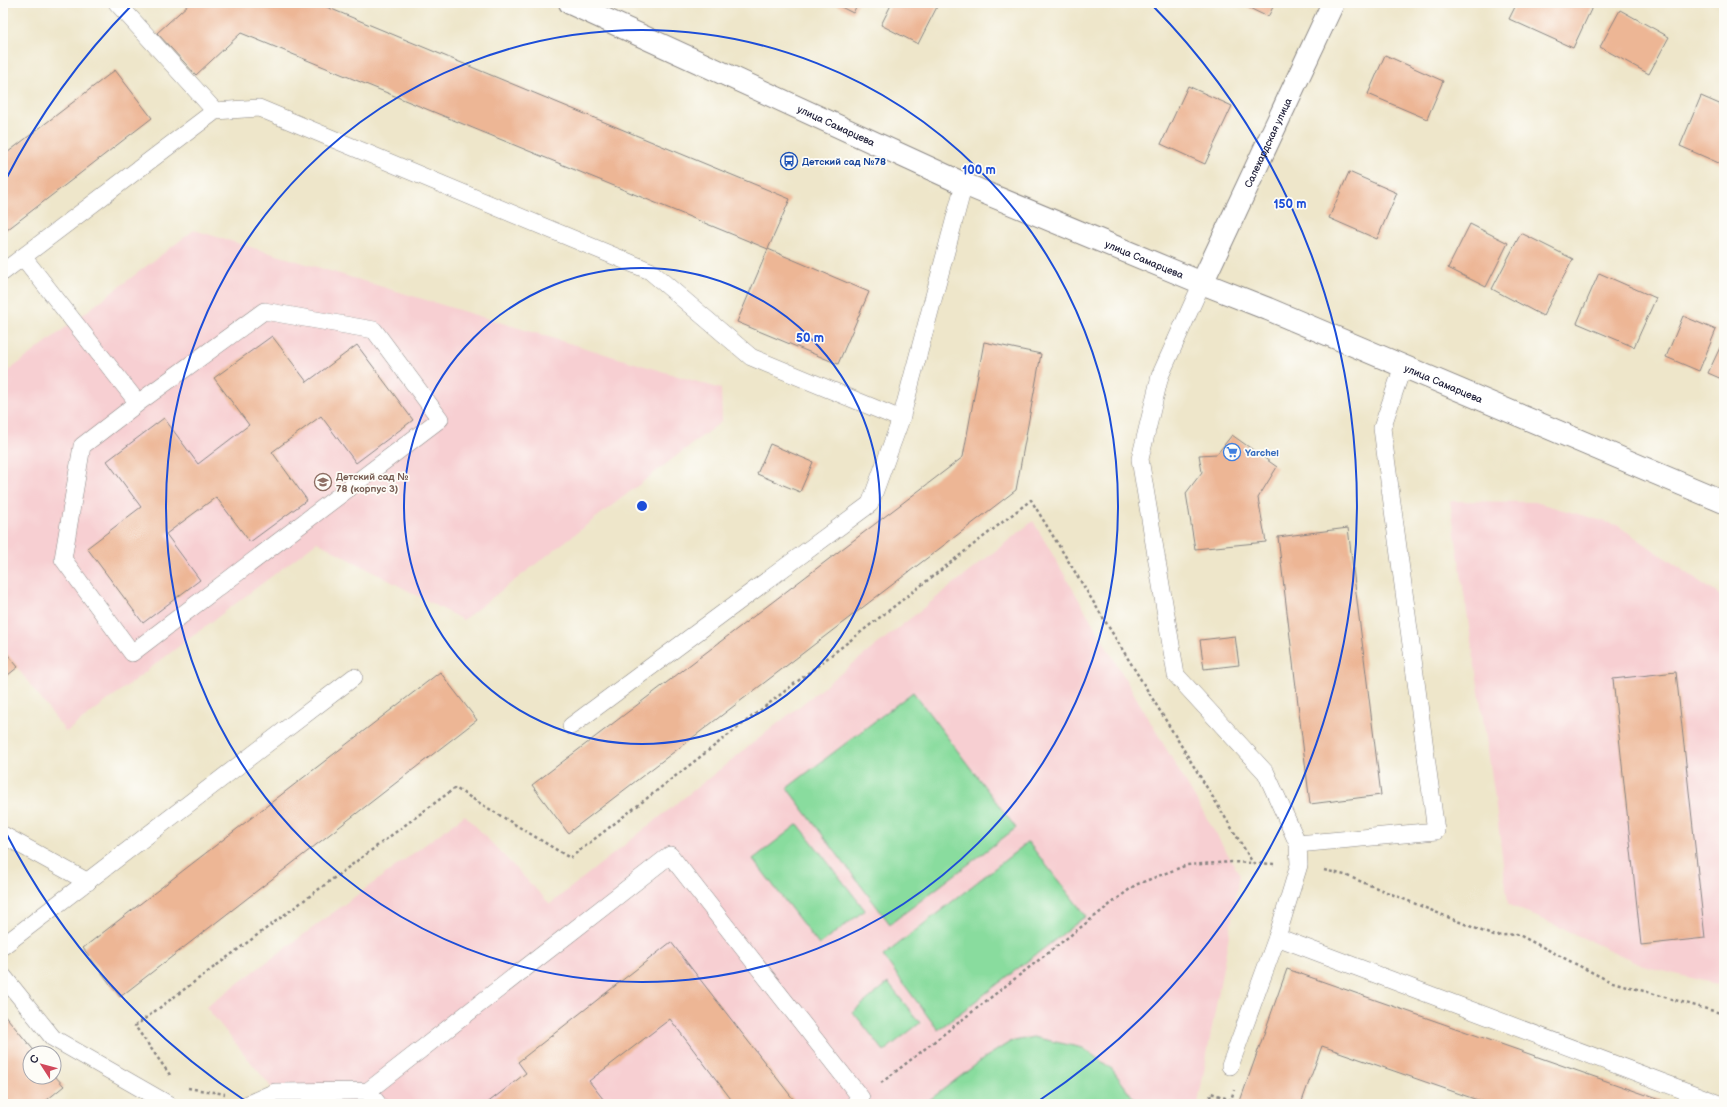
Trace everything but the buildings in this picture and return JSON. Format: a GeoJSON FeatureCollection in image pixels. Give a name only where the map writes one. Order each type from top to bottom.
{"type":"FeatureCollection","features":[{"type":"Feature","properties":{"kind":"street","name":"улица Самарцева"},"geometry":{"type":"LineString","coordinates":[[570,3],[964,184],[1202,283],[1268,308],[1724,502]]}},
{"type":"Feature","properties":{"kind":"street","name":"Салехардская улица"},"geometry":{"type":"LineString","coordinates":[[1202,283],[1333,3]]}},
{"type":"Feature","properties":{"kind":"lane"},"geometry":{"type":"LineString","coordinates":[[117,3],[215,111]]}},
{"type":"Feature","properties":{"kind":"lane"},"geometry":{"type":"LineString","coordinates":[[3,272],[215,111],[259,108],[650,271],[751,357],[901,419]]}},
{"type":"Feature","properties":{"kind":"lane"},"geometry":{"type":"LineString","coordinates":[[571,726],[870,504],[901,419],[964,184]]}},
{"type":"Feature","properties":{"kind":"lane"},"geometry":{"type":"LineString","coordinates":[[23,257],[138,403]]}},
{"type":"Feature","properties":{"kind":"lane"},"geometry":{"type":"LineString","coordinates":[[1202,283],[1160,376],[1140,459],[1176,676],[1266,773],[1298,844],[1299,865],[1277,937],[1230,1066]]}},
{"type":"Feature","properties":{"kind":"lane"},"geometry":{"type":"LineString","coordinates":[[264,311],[374,330],[440,419],[132,653],[63,559],[82,446],[138,403],[264,311]]}},
{"type":"Feature","properties":{"kind":"lane"},"geometry":{"type":"LineString","coordinates":[[1298,844],[1436,831],[1382,428],[1403,366]]}},
{"type":"Feature","properties":{"kind":"lane"},"geometry":{"type":"LineString","coordinates":[[3,946],[354,677]]}},
{"type":"Feature","properties":{"kind":"lane"},"geometry":{"type":"LineString","coordinates":[[3,835],[88,882]]}},
{"type":"Feature","properties":{"kind":"lane"},"geometry":{"type":"LineString","coordinates":[[253,1102],[275,1092],[373,1098],[670,855],[861,1098],[854,1104]]}},
{"type":"Feature","properties":{"kind":"lane"},"geometry":{"type":"LineString","coordinates":[[1277,937],[1720,1104]]}},
{"type":"Feature","properties":{"kind":"lane"},"geometry":{"type":"LineString","coordinates":[[3,976],[53,1038],[168,1104]]}},
{"type":"Feature","properties":{"kind":"path"},"geometry":{"type":"LineString","coordinates":[[174,1081],[135,1026],[455,788],[570,858],[1031,500],[1253,863]]}},
{"type":"Feature","properties":{"kind":"path"},"geometry":{"type":"LineString","coordinates":[[186,1088],[253,1102]]}},
{"type":"Feature","properties":{"kind":"shaded area","name":"Детский сад № 78 (корпус 3)"},"geometry":{"type":"Polygon","coordinates":[[[194,230],[721,389],[722,421],[463,620],[317,542],[66,732],[3,649],[3,375],[194,230]]]}},
{"type":"Feature","properties":{"kind":"shaded area"},"geometry":{"type":"Polygon","coordinates":[[[1450,501],[1535,502],[1617,525],[1724,598],[1724,986],[1647,967],[1508,904],[1494,791],[1450,501]]]}},
{"type":"Feature","properties":{"kind":"shaded area"},"geometry":{"type":"Polygon","coordinates":[[[1033,521],[1240,875],[1198,1104],[285,1104],[206,1007],[465,815],[550,904],[1033,521]]]}},
{"type":"Feature","properties":{"kind":"green space"},"geometry":{"type":"Polygon","coordinates":[[[913,692],[1016,828],[890,924],[787,788],[913,692]]]}},
{"type":"Feature","properties":{"kind":"green space"},"geometry":{"type":"Polygon","coordinates":[[[798,824],[865,910],[819,945],[753,859],[798,824]]]}},
{"type":"Feature","properties":{"kind":"green space"},"geometry":{"type":"Polygon","coordinates":[[[1028,842],[1086,916],[938,1030],[883,956],[1028,842]]]}},
{"type":"Feature","properties":{"kind":"green space"},"geometry":{"type":"Polygon","coordinates":[[[888,983],[920,1023],[884,1051],[853,1012],[888,983]]]}},
{"type":"Feature","properties":{"kind":"green space"},"geometry":{"type":"Polygon","coordinates":[[[1033,1037],[1083,1048],[1112,1069],[1134,1099],[1135,1104],[924,1104],[986,1057],[1010,1042],[1033,1037]]]}},
{"type":"Feature","properties":{"kind":"place","name":"Детский сад №78"},"geometry":{"type":"Point","coordinates":[789,161]}},
{"type":"Feature","properties":{"kind":"place","name":"Yarche!"},"geometry":{"type":"Point","coordinates":[1232,452]}},
{"type":"Feature","properties":{"kind":"place","name":"Детский сад № 78 (корпус 3)"},"geometry":{"type":"Point","coordinates":[323,482]}}]}
